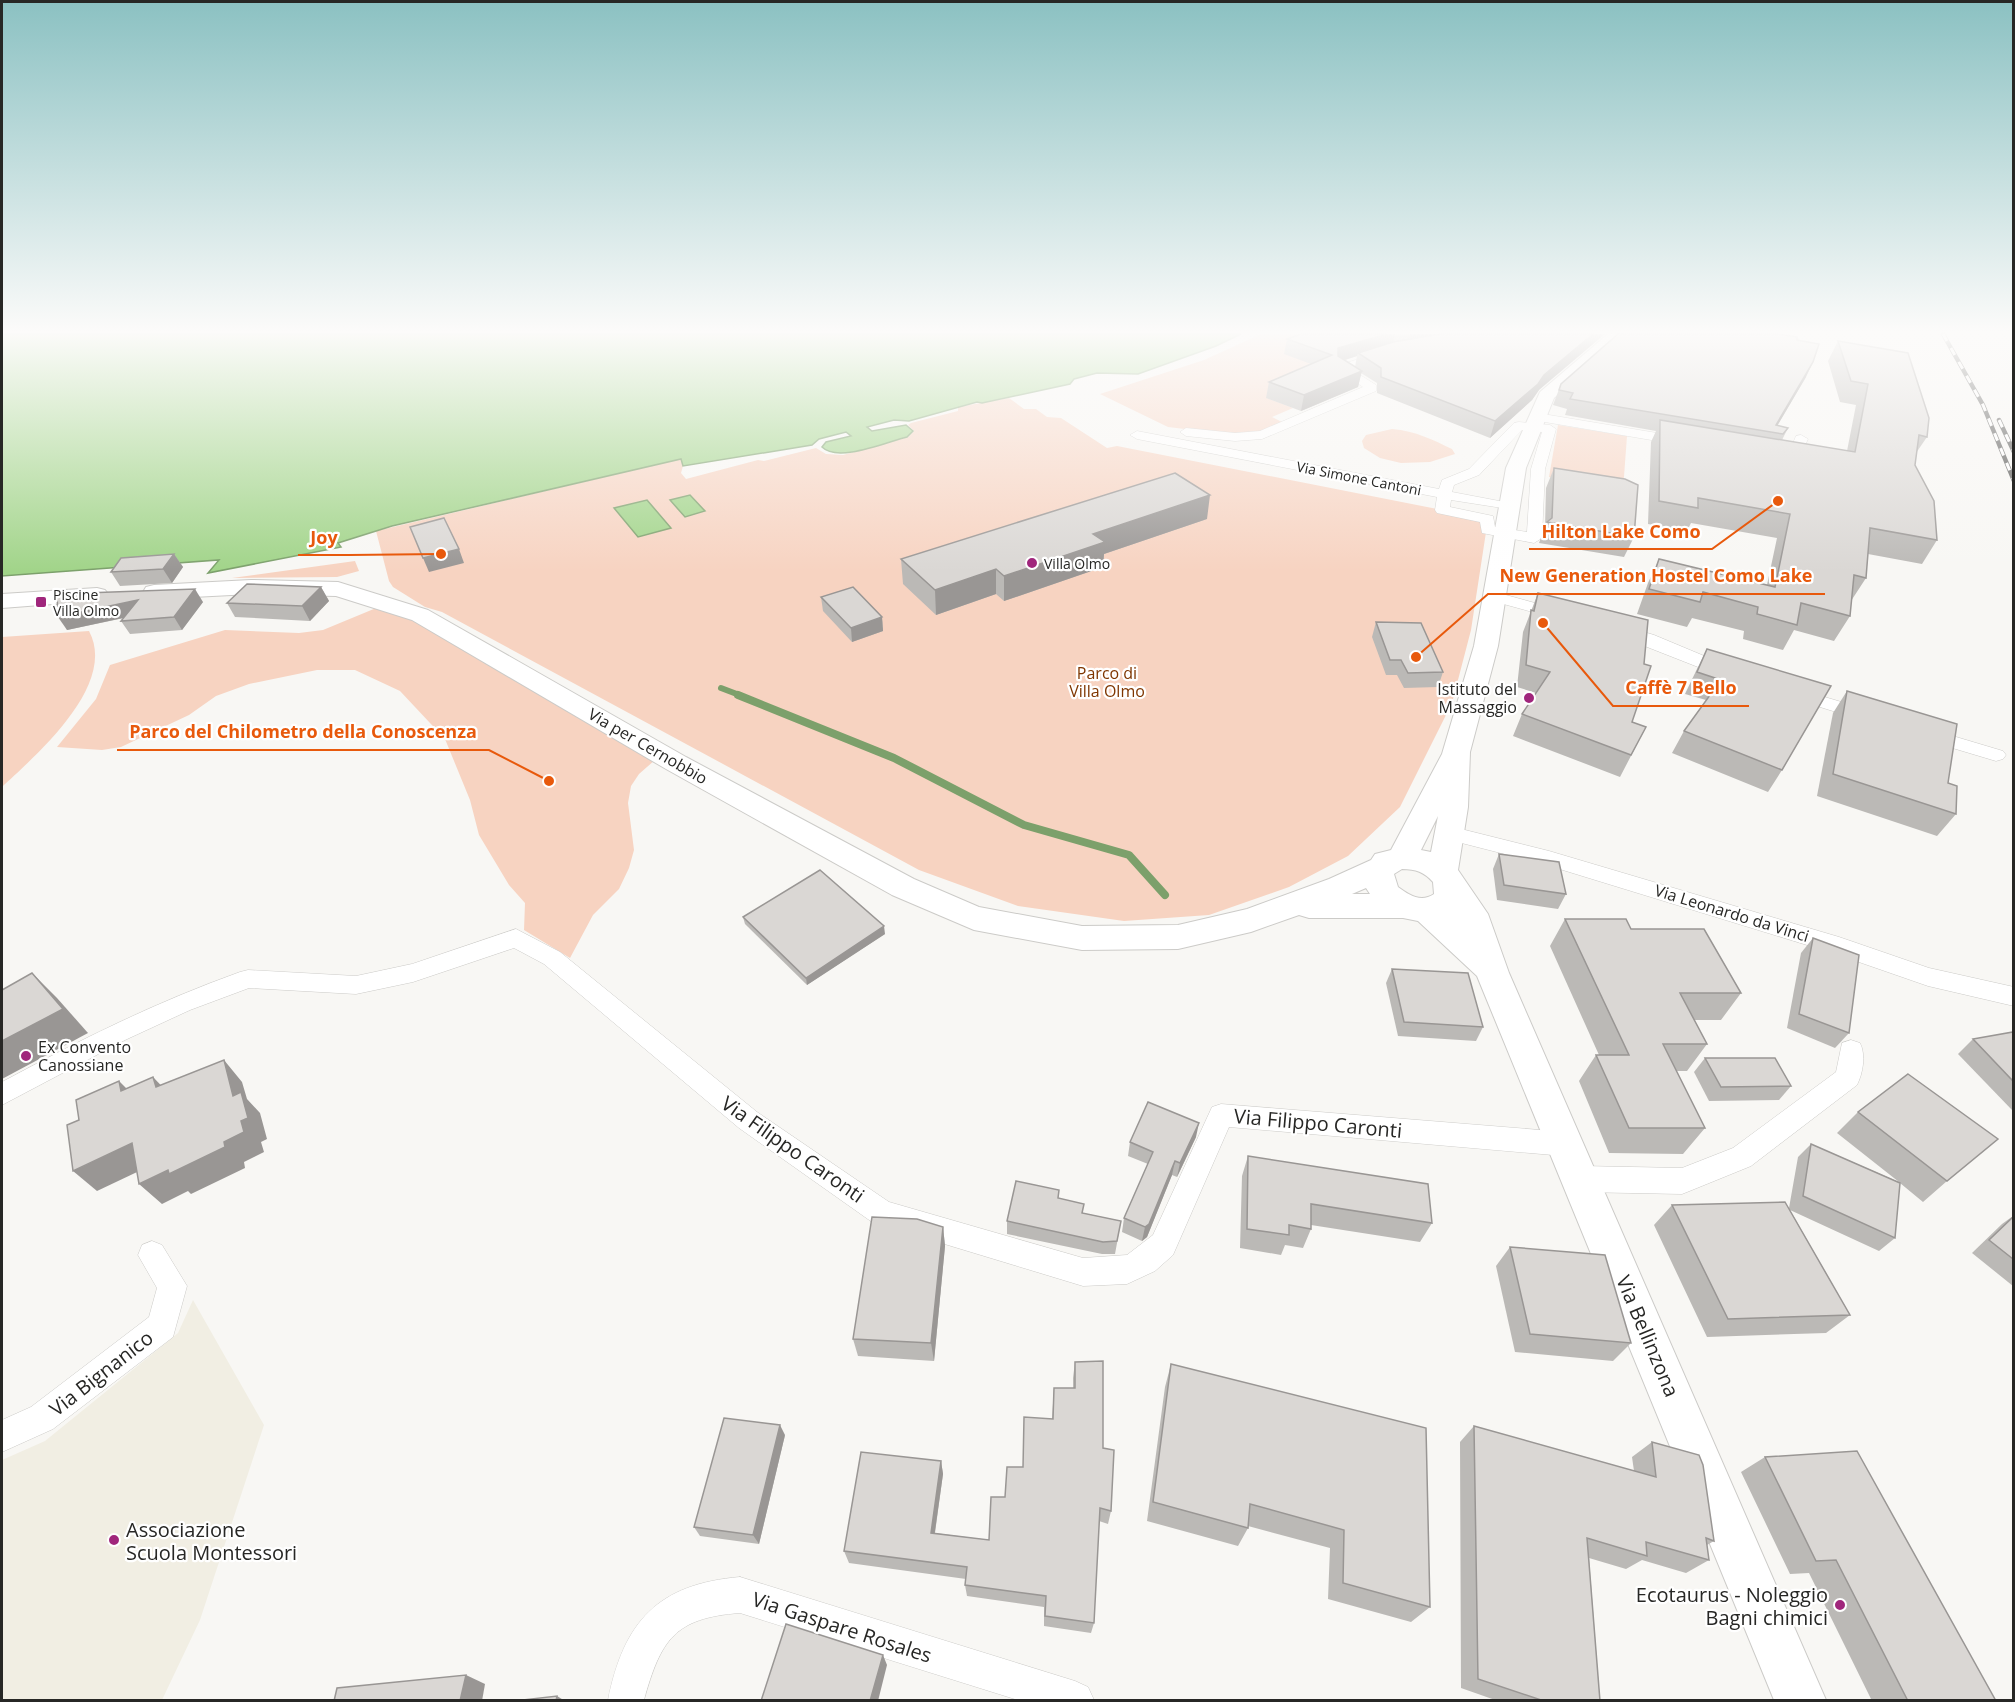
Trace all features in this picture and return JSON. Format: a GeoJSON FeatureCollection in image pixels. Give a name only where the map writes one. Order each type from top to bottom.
{"type":"FeatureCollection","features":[{"type":"Feature","properties":{"kind":"main road"},"geometry":{"type":"LineString","coordinates":[[1391,863],[1424,861],[1445,876],[1451,889],[1446,902],[1437,908],[1414,908],[1383,891],[1377,877],[1391,863],[1456,752],[1480,672],[1516,468],[1538,413]]}},
{"type":"Feature","properties":{"kind":"main road","name":"Via per Cernobbio"},"geometry":{"type":"LineString","coordinates":[[2,601],[251,587],[327,588],[361,595],[420,615],[696,774],[903,887],[974,918],[1082,938],[1178,937],[1251,920],[1340,887],[1391,863]]}},
{"type":"Feature","properties":{"kind":"main road"},"geometry":{"type":"LineString","coordinates":[[1445,876],[1454,807],[1456,752]]}},
{"type":"Feature","properties":{"kind":"main road","name":"Via Bellinzona"},"geometry":{"type":"LineString","coordinates":[[1445,876],[1472,914],[1492,973],[1800,1701]]}},
{"type":"Feature","properties":{"kind":"main road","name":"Via per Cernobbio"},"geometry":{"type":"LineString","coordinates":[[1285,907],[1414,908]]}},
{"type":"Feature","properties":{"kind":"main road","name":"Via Bellinzona"},"geometry":{"type":"LineString","coordinates":[[1414,908],[1436,916],[1492,973]]}},
{"type":"Feature","properties":{"kind":"street"},"geometry":{"type":"LineString","coordinates":[[1161,439],[1178,431],[1243,438],[1272,432],[1314,413]]}},
{"type":"Feature","properties":{"kind":"street"},"geometry":{"type":"LineString","coordinates":[[1534,422],[1550,429],[1540,457],[1533,538],[1487,530],[1488,519],[1442,510],[1447,483],[1474,472],[1519,426],[1534,422],[1691,443]]}},
{"type":"Feature","properties":{"kind":"street","name":"Via Simone Cantoni"},"geometry":{"type":"LineString","coordinates":[[1137,435],[1510,507]]}},
{"type":"Feature","properties":{"kind":"street"},"geometry":{"type":"LineString","coordinates":[[1762,455],[1787,456],[1795,453],[1801,439]]}},
{"type":"Feature","properties":{"kind":"street"},"geometry":{"type":"LineString","coordinates":[[1495,597],[1571,617]]}},
{"type":"Feature","properties":{"kind":"street"},"geometry":{"type":"LineString","coordinates":[[1603,625],[1647,636],[1701,664],[1746,678]]}},
{"type":"Feature","properties":{"kind":"street"},"geometry":{"type":"LineString","coordinates":[[1780,688],[1882,720]]}},
{"type":"Feature","properties":{"kind":"street"},"geometry":{"type":"LineString","coordinates":[[1905,727],[1996,755]]}},
{"type":"Feature","properties":{"kind":"street","name":"Via Leonardo da Vinci"},"geometry":{"type":"LineString","coordinates":[[1449,833],[1553,860],[1839,946],[1928,977],[2013,997]]}},
{"type":"Feature","properties":{"kind":"street","name":"Via Filippo Caronti"},"geometry":{"type":"LineString","coordinates":[[2,1094],[116,1033],[182,1003],[248,979],[356,985],[414,973],[516,938],[552,958],[748,1120],[882,1213],[1083,1272],[1113,1274],[1134,1268],[1151,1258],[1164,1245],[1221,1115],[1573,1161]]}},
{"type":"Feature","properties":{"kind":"street"},"geometry":{"type":"LineString","coordinates":[[1573,1161],[1682,1181],[1742,1157],[1848,1077],[1851,1050]]}},
{"type":"Feature","properties":{"kind":"street","name":"Via Bignanico"},"geometry":{"type":"LineString","coordinates":[[2,1436],[42,1418],[162,1326],[172,1286],[152,1255]]}},
{"type":"Feature","properties":{"kind":"street","name":"Via Gaspare Rosales"},"geometry":{"type":"LineString","coordinates":[[626,1701],[635,1664],[650,1636],[666,1617],[694,1601],[712,1596],[740,1595],[1075,1701]]}},
{"type":"Feature","properties":{"kind":"shaded area"},"geometry":{"type":"Polygon","coordinates":[[[2,413],[936,413],[909,421],[894,420],[867,427],[872,431],[906,425],[913,431],[907,437],[863,450],[839,453],[822,447],[826,442],[851,436],[846,432],[819,439],[812,445],[683,466],[681,459],[392,526],[338,543],[341,547],[208,573],[219,560],[2,576],[2,413]]]}},
{"type":"Feature","properties":{"kind":"shaded area"},"geometry":{"type":"Polygon","coordinates":[[[690,495],[705,511],[685,517],[670,500],[690,495]]]}},
{"type":"Feature","properties":{"kind":"shaded area"},"geometry":{"type":"Polygon","coordinates":[[[647,500],[671,528],[638,537],[614,508],[647,500]]]}},
{"type":"Feature","properties":{"kind":"shaded area","name":"Associazione Scuola Montessori"},"geometry":{"type":"Polygon","coordinates":[[[193,1300],[264,1425],[200,1620],[162,1700],[2,1700],[2,1460],[45,1441],[178,1333],[193,1300]]]}},
{"type":"Feature","properties":{"kind":"green space","name":"Parco di Villa Olmo"},"geometry":{"type":"Polygon","coordinates":[[[948,413],[1042,413],[1047,417],[1061,418],[1107,448],[1117,446],[1488,519],[1471,630],[1452,703],[1400,807],[1348,856],[1289,887],[1209,915],[1124,921],[1018,906],[919,870],[442,612],[425,607],[393,587],[389,581],[376,531],[681,459],[683,466],[681,473],[686,479],[816,448],[826,454],[843,455],[908,437],[914,431],[908,425],[948,413]]]}},
{"type":"Feature","properties":{"kind":"green space"},"geometry":{"type":"Polygon","coordinates":[[[1140,413],[1280,413],[1272,417],[1284,423],[1267,431],[1235,435],[1168,427],[1140,413]]]}},
{"type":"Feature","properties":{"kind":"green space"},"geometry":{"type":"Polygon","coordinates":[[[1558,425],[1627,436],[1623,490],[1549,477],[1558,425]]]}},
{"type":"Feature","properties":{"kind":"green space"},"geometry":{"type":"Polygon","coordinates":[[[1392,429],[1424,436],[1452,449],[1455,454],[1430,462],[1401,463],[1380,458],[1364,448],[1362,441],[1366,435],[1392,429]]]}},
{"type":"Feature","properties":{"kind":"green space"},"geometry":{"type":"Polygon","coordinates":[[[355,561],[359,571],[337,577],[232,578],[355,561]]]}},
{"type":"Feature","properties":{"kind":"green space"},"geometry":{"type":"Polygon","coordinates":[[[381,606],[413,618],[655,760],[639,774],[631,786],[628,803],[634,850],[629,868],[619,889],[593,915],[570,958],[524,930],[525,903],[509,885],[479,835],[470,800],[445,739],[400,691],[355,670],[317,670],[249,684],[216,696],[189,715],[121,747],[102,750],[57,747],[96,699],[110,665],[225,630],[299,633],[323,630],[381,606]]]}},
{"type":"Feature","properties":{"kind":"green space"},"geometry":{"type":"Polygon","coordinates":[[[89,631],[95,652],[92,674],[83,696],[52,738],[2,787],[2,637],[89,631]]]}},
{"type":"Feature","properties":{"kind":"building"},"geometry":{"type":"Polygon","coordinates":[[[1475,413],[1504,413],[1495,421],[1475,413]]]}},
{"type":"Feature","properties":{"kind":"building"},"geometry":{"type":"Polygon","coordinates":[[[1658,413],[1783,413],[1776,425],[1788,428],[1783,434],[1658,413]]]}},
{"type":"Feature","properties":{"kind":"building"},"geometry":{"type":"Polygon","coordinates":[[[1862,413],[1928,413],[1927,437],[1919,435],[1915,465],[1934,501],[1937,540],[1870,528],[1866,578],[1854,575],[1850,616],[1801,603],[1797,625],[1757,614],[1758,607],[1703,592],[1700,602],[1649,589],[1659,559],[1775,587],[1790,514],[1698,498],[1698,508],[1659,501],[1660,420],[1855,452],[1862,413]]]}},
{"type":"Feature","properties":{"kind":"building"},"geometry":{"type":"Polygon","coordinates":[[[1554,468],[1625,479],[1638,485],[1634,537],[1547,522],[1552,518],[1554,468]]]}},
{"type":"Feature","properties":{"kind":"building"},"geometry":{"type":"Polygon","coordinates":[[[1175,473],[1210,495],[1093,534],[1105,542],[1004,576],[996,569],[935,590],[901,559],[1175,473]]]}},
{"type":"Feature","properties":{"kind":"building"},"geometry":{"type":"Polygon","coordinates":[[[444,518],[459,549],[423,558],[410,527],[444,518]]]}},
{"type":"Feature","properties":{"kind":"building"},"geometry":{"type":"Polygon","coordinates":[[[174,554],[163,569],[111,572],[121,558],[174,554]]]}},
{"type":"Feature","properties":{"kind":"building"},"geometry":{"type":"Polygon","coordinates":[[[247,584],[321,587],[302,606],[227,603],[247,584]]]}},
{"type":"Feature","properties":{"kind":"building"},"geometry":{"type":"Polygon","coordinates":[[[853,587],[882,617],[851,628],[821,597],[853,587]]]}},
{"type":"Feature","properties":{"kind":"building"},"geometry":{"type":"Polygon","coordinates":[[[195,589],[174,617],[121,621],[138,600],[58,617],[57,594],[195,589]]]}},
{"type":"Feature","properties":{"kind":"building"},"geometry":{"type":"Polygon","coordinates":[[[1538,593],[1648,620],[1644,664],[1651,666],[1632,722],[1646,727],[1631,755],[1522,714],[1550,672],[1526,665],[1531,610],[1534,611],[1538,593]]]}},
{"type":"Feature","properties":{"kind":"building"},"geometry":{"type":"Polygon","coordinates":[[[1376,622],[1421,623],[1443,672],[1408,673],[1401,660],[1390,660],[1376,622]]]}},
{"type":"Feature","properties":{"kind":"building"},"geometry":{"type":"Polygon","coordinates":[[[1707,649],[1831,686],[1782,770],[1684,731],[1721,680],[1697,672],[1707,649]]]}},
{"type":"Feature","properties":{"kind":"building"},"geometry":{"type":"Polygon","coordinates":[[[1847,691],[1957,724],[1948,783],[1957,786],[1956,814],[1833,774],[1847,691]]]}},
{"type":"Feature","properties":{"kind":"building"},"geometry":{"type":"Polygon","coordinates":[[[1499,854],[1559,862],[1566,894],[1504,885],[1499,854]]]}},
{"type":"Feature","properties":{"kind":"building"},"geometry":{"type":"Polygon","coordinates":[[[820,870],[884,926],[806,978],[743,917],[820,870]]]}},
{"type":"Feature","properties":{"kind":"building"},"geometry":{"type":"Polygon","coordinates":[[[1565,919],[1626,919],[1631,929],[1704,929],[1741,993],[1680,993],[1707,1044],[1663,1044],[1705,1128],[1629,1128],[1596,1055],[1629,1055],[1565,919]]]}},
{"type":"Feature","properties":{"kind":"building"},"geometry":{"type":"Polygon","coordinates":[[[1813,938],[1859,955],[1849,1033],[1799,1014],[1813,938]]]}},
{"type":"Feature","properties":{"kind":"building"},"geometry":{"type":"Polygon","coordinates":[[[1392,969],[1468,973],[1483,1027],[1404,1022],[1392,969]]]}},
{"type":"Feature","properties":{"kind":"building"},"geometry":{"type":"Polygon","coordinates":[[[32,973],[63,1009],[2,1041],[2,990],[32,973]]]}},
{"type":"Feature","properties":{"kind":"building"},"geometry":{"type":"Polygon","coordinates":[[[2013,1032],[2013,1081],[1973,1039],[2013,1032]]]}},
{"type":"Feature","properties":{"kind":"building"},"geometry":{"type":"Polygon","coordinates":[[[1705,1058],[1775,1058],[1791,1086],[1721,1087],[1705,1058]]]}},
{"type":"Feature","properties":{"kind":"building"},"geometry":{"type":"Polygon","coordinates":[[[224,1060],[233,1096],[241,1092],[248,1118],[241,1121],[244,1132],[224,1142],[225,1147],[169,1174],[168,1170],[139,1184],[132,1143],[73,1171],[67,1125],[79,1120],[76,1100],[119,1081],[121,1091],[153,1077],[156,1087],[224,1060]]]}},
{"type":"Feature","properties":{"kind":"building"},"geometry":{"type":"Polygon","coordinates":[[[1908,1074],[1998,1139],[1947,1181],[1858,1112],[1908,1074]]]}},
{"type":"Feature","properties":{"kind":"building"},"geometry":{"type":"Polygon","coordinates":[[[1148,1102],[1199,1123],[1180,1163],[1175,1161],[1149,1224],[1145,1227],[1124,1218],[1153,1152],[1130,1142],[1148,1102]]]}},
{"type":"Feature","properties":{"kind":"building"},"geometry":{"type":"Polygon","coordinates":[[[1811,1144],[1900,1183],[1895,1238],[1803,1196],[1811,1144]]]}},
{"type":"Feature","properties":{"kind":"building"},"geometry":{"type":"Polygon","coordinates":[[[1248,1156],[1428,1184],[1432,1223],[1311,1204],[1311,1229],[1289,1225],[1289,1235],[1247,1229],[1248,1156]]]}},
{"type":"Feature","properties":{"kind":"building"},"geometry":{"type":"Polygon","coordinates":[[[1016,1181],[1059,1190],[1058,1198],[1084,1204],[1082,1213],[1121,1221],[1117,1241],[1103,1242],[1007,1221],[1016,1181]]]}},
{"type":"Feature","properties":{"kind":"building"},"geometry":{"type":"Polygon","coordinates":[[[1785,1202],[1850,1315],[1728,1319],[1672,1205],[1785,1202]]]}},
{"type":"Feature","properties":{"kind":"building"},"geometry":{"type":"Polygon","coordinates":[[[872,1217],[917,1219],[943,1227],[931,1343],[853,1339],[872,1217]]]}},
{"type":"Feature","properties":{"kind":"building"},"geometry":{"type":"Polygon","coordinates":[[[2013,1217],[2013,1259],[1989,1240],[2013,1217]]]}},
{"type":"Feature","properties":{"kind":"building"},"geometry":{"type":"Polygon","coordinates":[[[1510,1247],[1605,1255],[1631,1343],[1530,1334],[1510,1247]]]}},
{"type":"Feature","properties":{"kind":"building"},"geometry":{"type":"Polygon","coordinates":[[[1103,1361],[1103,1448],[1114,1450],[1111,1511],[1100,1508],[1094,1623],[1045,1616],[1046,1596],[965,1585],[967,1567],[844,1551],[861,1452],[941,1461],[931,1533],[989,1540],[991,1497],[1005,1497],[1007,1467],[1023,1467],[1024,1417],[1053,1419],[1054,1388],[1075,1388],[1075,1362],[1103,1361]]]}},
{"type":"Feature","properties":{"kind":"building"},"geometry":{"type":"Polygon","coordinates":[[[1171,1364],[1426,1428],[1430,1607],[1343,1583],[1344,1530],[1250,1504],[1248,1528],[1153,1502],[1171,1364]]]}},
{"type":"Feature","properties":{"kind":"building"},"geometry":{"type":"Polygon","coordinates":[[[724,1418],[780,1425],[753,1535],[694,1527],[724,1418]]]}},
{"type":"Feature","properties":{"kind":"building"},"geometry":{"type":"Polygon","coordinates":[[[1474,1426],[1656,1477],[1652,1442],[1699,1455],[1703,1465],[1714,1541],[1706,1538],[1709,1560],[1646,1542],[1647,1556],[1587,1538],[1600,1701],[1544,1701],[1478,1679],[1474,1426]]]}},
{"type":"Feature","properties":{"kind":"building"},"geometry":{"type":"Polygon","coordinates":[[[1857,1451],[1996,1701],[1908,1701],[1836,1560],[1816,1561],[1765,1457],[1857,1451]]]}},
{"type":"Feature","properties":{"kind":"building"},"geometry":{"type":"Polygon","coordinates":[[[786,1624],[883,1655],[870,1701],[761,1701],[786,1624]]]}},
{"type":"Feature","properties":{"kind":"building"},"geometry":{"type":"Polygon","coordinates":[[[466,1675],[460,1701],[334,1701],[337,1688],[466,1675]]]}},
{"type":"Feature","properties":{"kind":"building"},"geometry":{"type":"Polygon","coordinates":[[[557,1696],[556,1701],[514,1701],[557,1696]]]}},
{"type":"Feature","properties":{"kind":"waterway"},"geometry":{"type":"LineString","coordinates":[[721,688],[742,696]]}},
{"type":"Feature","properties":{"kind":"waterway"},"geometry":{"type":"LineString","coordinates":[[738,695],[894,758],[1024,825],[1129,855],[1165,895]]}},
{"type":"Feature","properties":{"kind":"railway"},"geometry":{"type":"LineString","coordinates":[[1986,413],[2014,481]]}},
{"type":"Feature","properties":{"kind":"railway"},"geometry":{"type":"LineString","coordinates":[[1999,420],[2014,452]]}},
{"type":"Feature","properties":{"kind":"place","name":"Hilton Lake Como"},"geometry":{"type":"Point","coordinates":[1778,501]}},
{"type":"Feature","properties":{"kind":"place","name":"Joy"},"geometry":{"type":"Point","coordinates":[441,554]}},
{"type":"Feature","properties":{"kind":"place","name":"Villa Olmo"},"geometry":{"type":"Point","coordinates":[1032,563]}},
{"type":"Feature","properties":{"kind":"place","name":"Piscine Villa Olmo"},"geometry":{"type":"Point","coordinates":[41,602]}},
{"type":"Feature","properties":{"kind":"place","name":"Caffè 7 Bello"},"geometry":{"type":"Point","coordinates":[1543,623]}},
{"type":"Feature","properties":{"kind":"place","name":"New Generation Hostel Como Lake"},"geometry":{"type":"Point","coordinates":[1416,657]}},
{"type":"Feature","properties":{"kind":"place","name":"Istituto del Massaggio"},"geometry":{"type":"Point","coordinates":[1529,698]}},
{"type":"Feature","properties":{"kind":"place","name":"Parco del Chilometro della Conoscenza"},"geometry":{"type":"Point","coordinates":[549,781]}},
{"type":"Feature","properties":{"kind":"place","name":"Ex Convento Canossiane"},"geometry":{"type":"Point","coordinates":[26,1056]}},
{"type":"Feature","properties":{"kind":"place","name":"Associazione Scuola Montessori"},"geometry":{"type":"Point","coordinates":[114,1540]}},
{"type":"Feature","properties":{"kind":"place","name":"Ecotaurus - Noleggio Bagni chimici"},"geometry":{"type":"Point","coordinates":[1840,1605]}}]}
